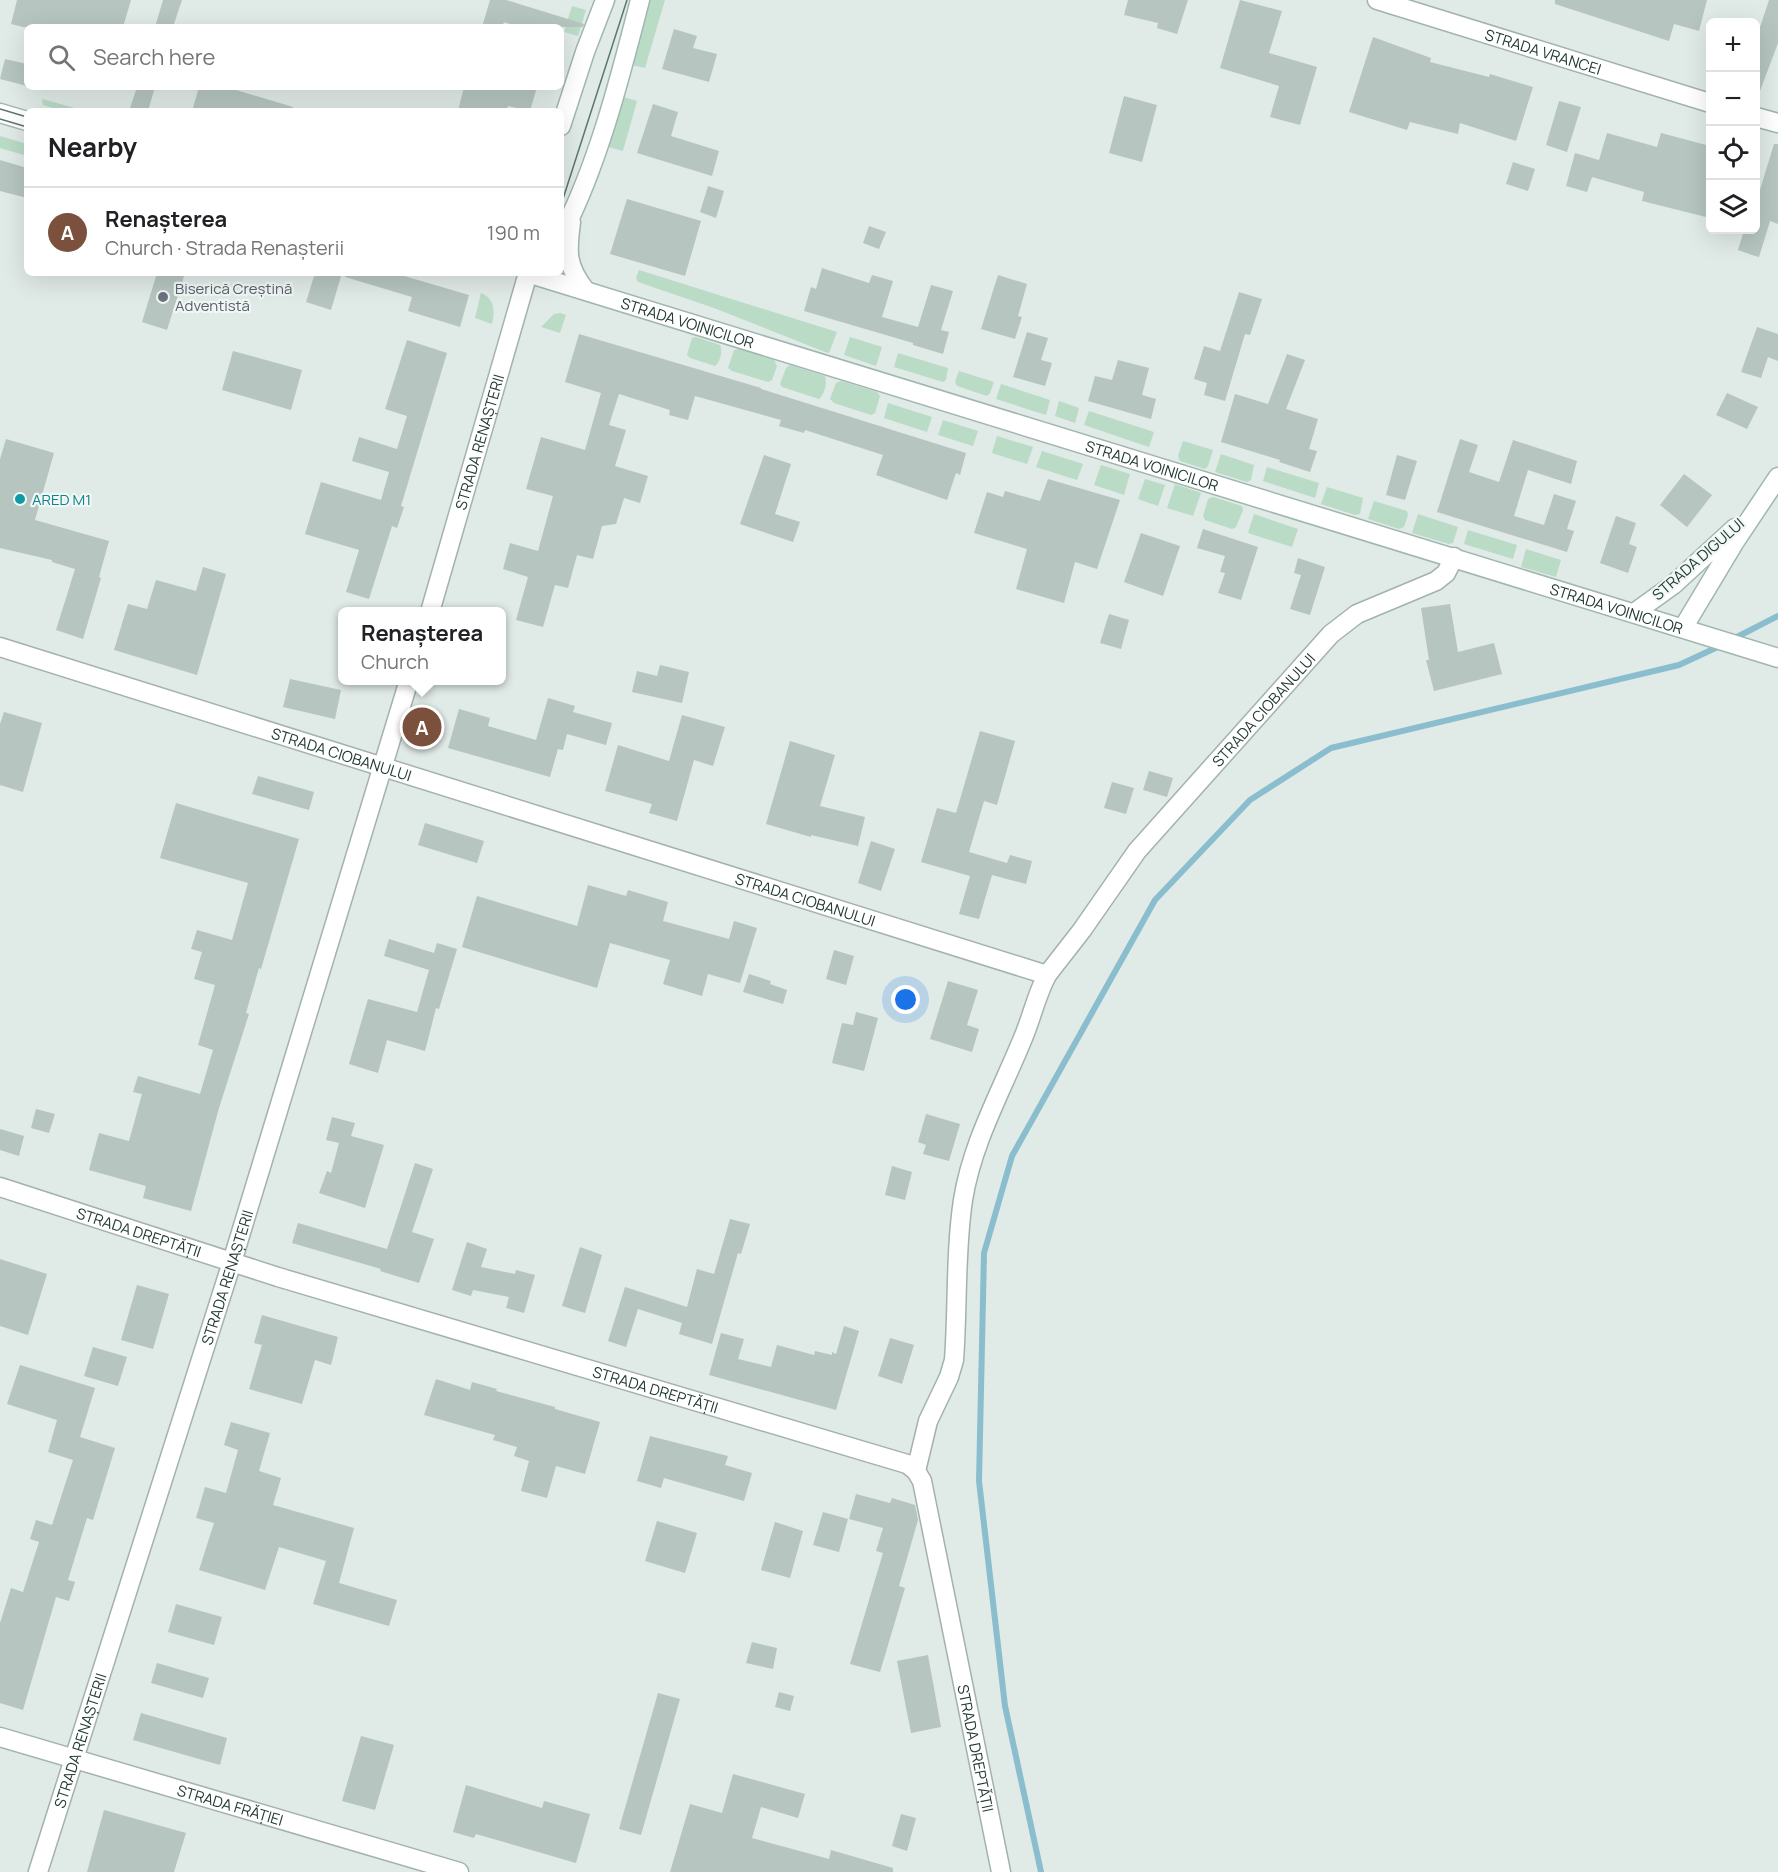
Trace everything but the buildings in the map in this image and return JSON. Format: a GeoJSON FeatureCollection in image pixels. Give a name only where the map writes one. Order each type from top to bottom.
{"type":"FeatureCollection","features":[{"type":"Feature","properties":{"kind":"street"},"geometry":{"type":"LineString","coordinates":[[564,117],[605,0]]}},
{"type":"Feature","properties":{"kind":"street"},"geometry":{"type":"LineString","coordinates":[[564,230],[573,213],[622,71],[640,0]]}},
{"type":"Feature","properties":{"kind":"street","name":"STRADA VRANCEI"},"geometry":{"type":"LineString","coordinates":[[1377,0],[1706,102]]}},
{"type":"Feature","properties":{"kind":"street"},"geometry":{"type":"LineString","coordinates":[[0,113],[24,120]]}},
{"type":"Feature","properties":{"kind":"street"},"geometry":{"type":"LineString","coordinates":[[1760,118],[1778,123]]}},
{"type":"Feature","properties":{"kind":"street"},"geometry":{"type":"LineString","coordinates":[[573,213],[569,237],[569,262],[574,276],[585,290]]}},
{"type":"Feature","properties":{"kind":"street","name":"STRADA RENAȘTERII"},"geometry":{"type":"LineString","coordinates":[[431,607],[527,276]]}},
{"type":"Feature","properties":{"kind":"street","name":"STRADA VOINICILOR"},"geometry":{"type":"LineString","coordinates":[[538,276],[1778,658]]}},
{"type":"Feature","properties":{"kind":"street","name":"STRADA DIGULUI"},"geometry":{"type":"LineString","coordinates":[[1688,630],[1728,552],[1778,477]]}},
{"type":"Feature","properties":{"kind":"street","name":"STRADA DIGULUI"},"geometry":{"type":"LineString","coordinates":[[1634,613],[1673,585],[1760,503]]}},
{"type":"Feature","properties":{"kind":"street","name":"STRADA CIOBANULUI"},"geometry":{"type":"LineString","coordinates":[[0,647],[1047,975],[1082,930],[1137,851],[1331,634],[1357,614],[1436,581],[1446,573],[1454,557]]}},
{"type":"Feature","properties":{"kind":"street","name":"STRADA RENAȘTERII"},"geometry":{"type":"LineString","coordinates":[[38,1872],[232,1262],[409,685]]}},
{"type":"Feature","properties":{"kind":"street"},"geometry":{"type":"LineString","coordinates":[[916,1471],[928,1421],[949,1377],[954,1360],[963,1202],[969,1171],[980,1136],[1024,1037],[1033,1006],[1047,975]]}},
{"type":"Feature","properties":{"kind":"street","name":"STRADA DREPTĂȚII"},"geometry":{"type":"LineString","coordinates":[[0,1187],[232,1262],[907,1464],[916,1471],[922,1481],[1001,1872]]}},
{"type":"Feature","properties":{"kind":"street","name":"STRADA FRĂȚIEI"},"geometry":{"type":"LineString","coordinates":[[0,1737],[459,1872]]}},
{"type":"Feature","properties":{"kind":"green space"},"geometry":{"type":"Polygon","coordinates":[[[650,0],[665,0],[645,68],[628,64],[650,0]]]}},
{"type":"Feature","properties":{"kind":"green space"},"geometry":{"type":"Polygon","coordinates":[[[572,6],[586,10],[578,36],[564,32],[572,6]]]}},
{"type":"Feature","properties":{"kind":"green space"},"geometry":{"type":"Polygon","coordinates":[[[620,96],[637,101],[623,151],[605,146],[620,96]]]}},
{"type":"Feature","properties":{"kind":"green space"},"geometry":{"type":"Polygon","coordinates":[[[42,99],[76,108],[52,108],[43,105],[42,99]]]}},
{"type":"Feature","properties":{"kind":"green space"},"geometry":{"type":"Polygon","coordinates":[[[0,136],[24,143],[24,155],[0,148],[0,136]]]}},
{"type":"Feature","properties":{"kind":"green space"},"geometry":{"type":"Polygon","coordinates":[[[639,270],[837,332],[829,353],[825,352],[714,308],[638,282],[636,278],[639,270]]]}},
{"type":"Feature","properties":{"kind":"green space"},"geometry":{"type":"Polygon","coordinates":[[[481,293],[489,299],[493,306],[492,324],[475,318],[481,293]]]}},
{"type":"Feature","properties":{"kind":"green space"},"geometry":{"type":"Polygon","coordinates":[[[554,314],[566,315],[560,333],[541,327],[554,314]]]}},
{"type":"Feature","properties":{"kind":"green space"},"geometry":{"type":"Polygon","coordinates":[[[696,337],[720,345],[720,356],[715,366],[687,355],[692,338],[696,337]]]}},
{"type":"Feature","properties":{"kind":"green space"},"geometry":{"type":"Polygon","coordinates":[[[850,337],[882,347],[876,366],[844,355],[850,337]]]}},
{"type":"Feature","properties":{"kind":"green space"},"geometry":{"type":"Polygon","coordinates":[[[739,349],[774,360],[777,366],[772,380],[768,382],[728,368],[734,350],[739,349]]]}},
{"type":"Feature","properties":{"kind":"green space"},"geometry":{"type":"Polygon","coordinates":[[[898,353],[948,368],[946,380],[943,382],[894,367],[898,353]]]}},
{"type":"Feature","properties":{"kind":"green space"},"geometry":{"type":"Polygon","coordinates":[[[790,365],[825,376],[825,388],[819,399],[782,387],[780,384],[786,368],[790,365]]]}},
{"type":"Feature","properties":{"kind":"green space"},"geometry":{"type":"Polygon","coordinates":[[[959,371],[994,382],[990,393],[987,396],[957,386],[955,382],[959,371]]]}},
{"type":"Feature","properties":{"kind":"green space"},"geometry":{"type":"Polygon","coordinates":[[[841,381],[877,392],[880,396],[875,413],[871,415],[834,403],[830,399],[836,383],[841,381]]]}},
{"type":"Feature","properties":{"kind":"green space"},"geometry":{"type":"Polygon","coordinates":[[[1001,384],[1050,400],[1046,415],[996,399],[1001,384]]]}},
{"type":"Feature","properties":{"kind":"green space"},"geometry":{"type":"Polygon","coordinates":[[[1059,401],[1079,408],[1075,423],[1055,416],[1059,401]]]}},
{"type":"Feature","properties":{"kind":"green space"},"geometry":{"type":"Polygon","coordinates":[[[888,403],[932,417],[927,432],[884,418],[888,403]]]}},
{"type":"Feature","properties":{"kind":"green space"},"geometry":{"type":"Polygon","coordinates":[[[1089,411],[1154,432],[1149,447],[1084,425],[1089,411]]]}},
{"type":"Feature","properties":{"kind":"green space"},"geometry":{"type":"Polygon","coordinates":[[[943,420],[978,431],[973,446],[938,435],[943,420]]]}},
{"type":"Feature","properties":{"kind":"green space"},"geometry":{"type":"Polygon","coordinates":[[[997,436],[1033,447],[1027,464],[992,453],[997,436]]]}},
{"type":"Feature","properties":{"kind":"green space"},"geometry":{"type":"Polygon","coordinates":[[[1183,441],[1213,450],[1205,469],[1180,461],[1178,456],[1183,441]]]}},
{"type":"Feature","properties":{"kind":"green space"},"geometry":{"type":"Polygon","coordinates":[[[1042,451],[1083,464],[1077,480],[1036,467],[1042,451]]]}},
{"type":"Feature","properties":{"kind":"green space"},"geometry":{"type":"Polygon","coordinates":[[[1221,454],[1254,465],[1251,480],[1247,482],[1215,472],[1221,454]]]}},
{"type":"Feature","properties":{"kind":"green space"},"geometry":{"type":"Polygon","coordinates":[[[1101,465],[1130,474],[1124,495],[1094,485],[1101,465]]]}},
{"type":"Feature","properties":{"kind":"green space"},"geometry":{"type":"Polygon","coordinates":[[[1267,467],[1319,483],[1315,498],[1263,481],[1267,467]]]}},
{"type":"Feature","properties":{"kind":"green space"},"geometry":{"type":"Polygon","coordinates":[[[1145,479],[1165,485],[1158,506],[1138,499],[1145,479]]]}},
{"type":"Feature","properties":{"kind":"green space"},"geometry":{"type":"Polygon","coordinates":[[[1175,484],[1201,493],[1193,516],[1167,508],[1175,484]]]}},
{"type":"Feature","properties":{"kind":"green space"},"geometry":{"type":"Polygon","coordinates":[[[1327,487],[1363,498],[1360,514],[1355,515],[1321,504],[1327,487]]]}},
{"type":"Feature","properties":{"kind":"green space"},"geometry":{"type":"Polygon","coordinates":[[[1213,497],[1242,506],[1243,510],[1236,527],[1232,529],[1205,520],[1203,516],[1208,499],[1213,497]]]}},
{"type":"Feature","properties":{"kind":"green space"},"geometry":{"type":"Polygon","coordinates":[[[1374,501],[1407,511],[1404,527],[1399,529],[1368,519],[1374,501]]]}},
{"type":"Feature","properties":{"kind":"green space"},"geometry":{"type":"Polygon","coordinates":[[[1254,514],[1298,529],[1292,547],[1248,533],[1254,514]]]}},
{"type":"Feature","properties":{"kind":"green space"},"geometry":{"type":"Polygon","coordinates":[[[1418,514],[1458,527],[1453,543],[1449,544],[1412,533],[1418,514]]]}},
{"type":"Feature","properties":{"kind":"green space"},"geometry":{"type":"Polygon","coordinates":[[[1468,530],[1517,545],[1513,559],[1464,544],[1468,530]]]}},
{"type":"Feature","properties":{"kind":"green space"},"geometry":{"type":"Polygon","coordinates":[[[1526,549],[1561,560],[1556,577],[1521,567],[1526,549]]]}},
{"type":"Feature","properties":{"kind":"waterway"},"geometry":{"type":"LineString","coordinates":[[1733,639],[1778,616]]}},
{"type":"Feature","properties":{"kind":"waterway"},"geometry":{"type":"LineString","coordinates":[[1041,1872],[1005,1706],[979,1481],[984,1253],[1012,1156],[1155,900],[1250,800],[1331,748],[1679,665],[1722,645]]}},
{"type":"Feature","properties":{"kind":"tram line"},"geometry":{"type":"LineString","coordinates":[[564,196],[627,0]]}},
{"type":"Feature","properties":{"kind":"tram line"},"geometry":{"type":"LineString","coordinates":[[0,109],[24,116]]}},
{"type":"Feature","properties":{"kind":"tram line"},"geometry":{"type":"LineString","coordinates":[[0,119],[24,126]]}},
{"type":"Feature","properties":{"kind":"place","name":"Biserică Creștină Adventistă"},"geometry":{"type":"Point","coordinates":[163,297]}},
{"type":"Feature","properties":{"kind":"place","name":"ARED M1"},"geometry":{"type":"Point","coordinates":[20,499]}},
{"type":"Feature","properties":{"kind":"place","name":"Renașterea"},"geometry":{"type":"Point","coordinates":[422,727]}}]}
